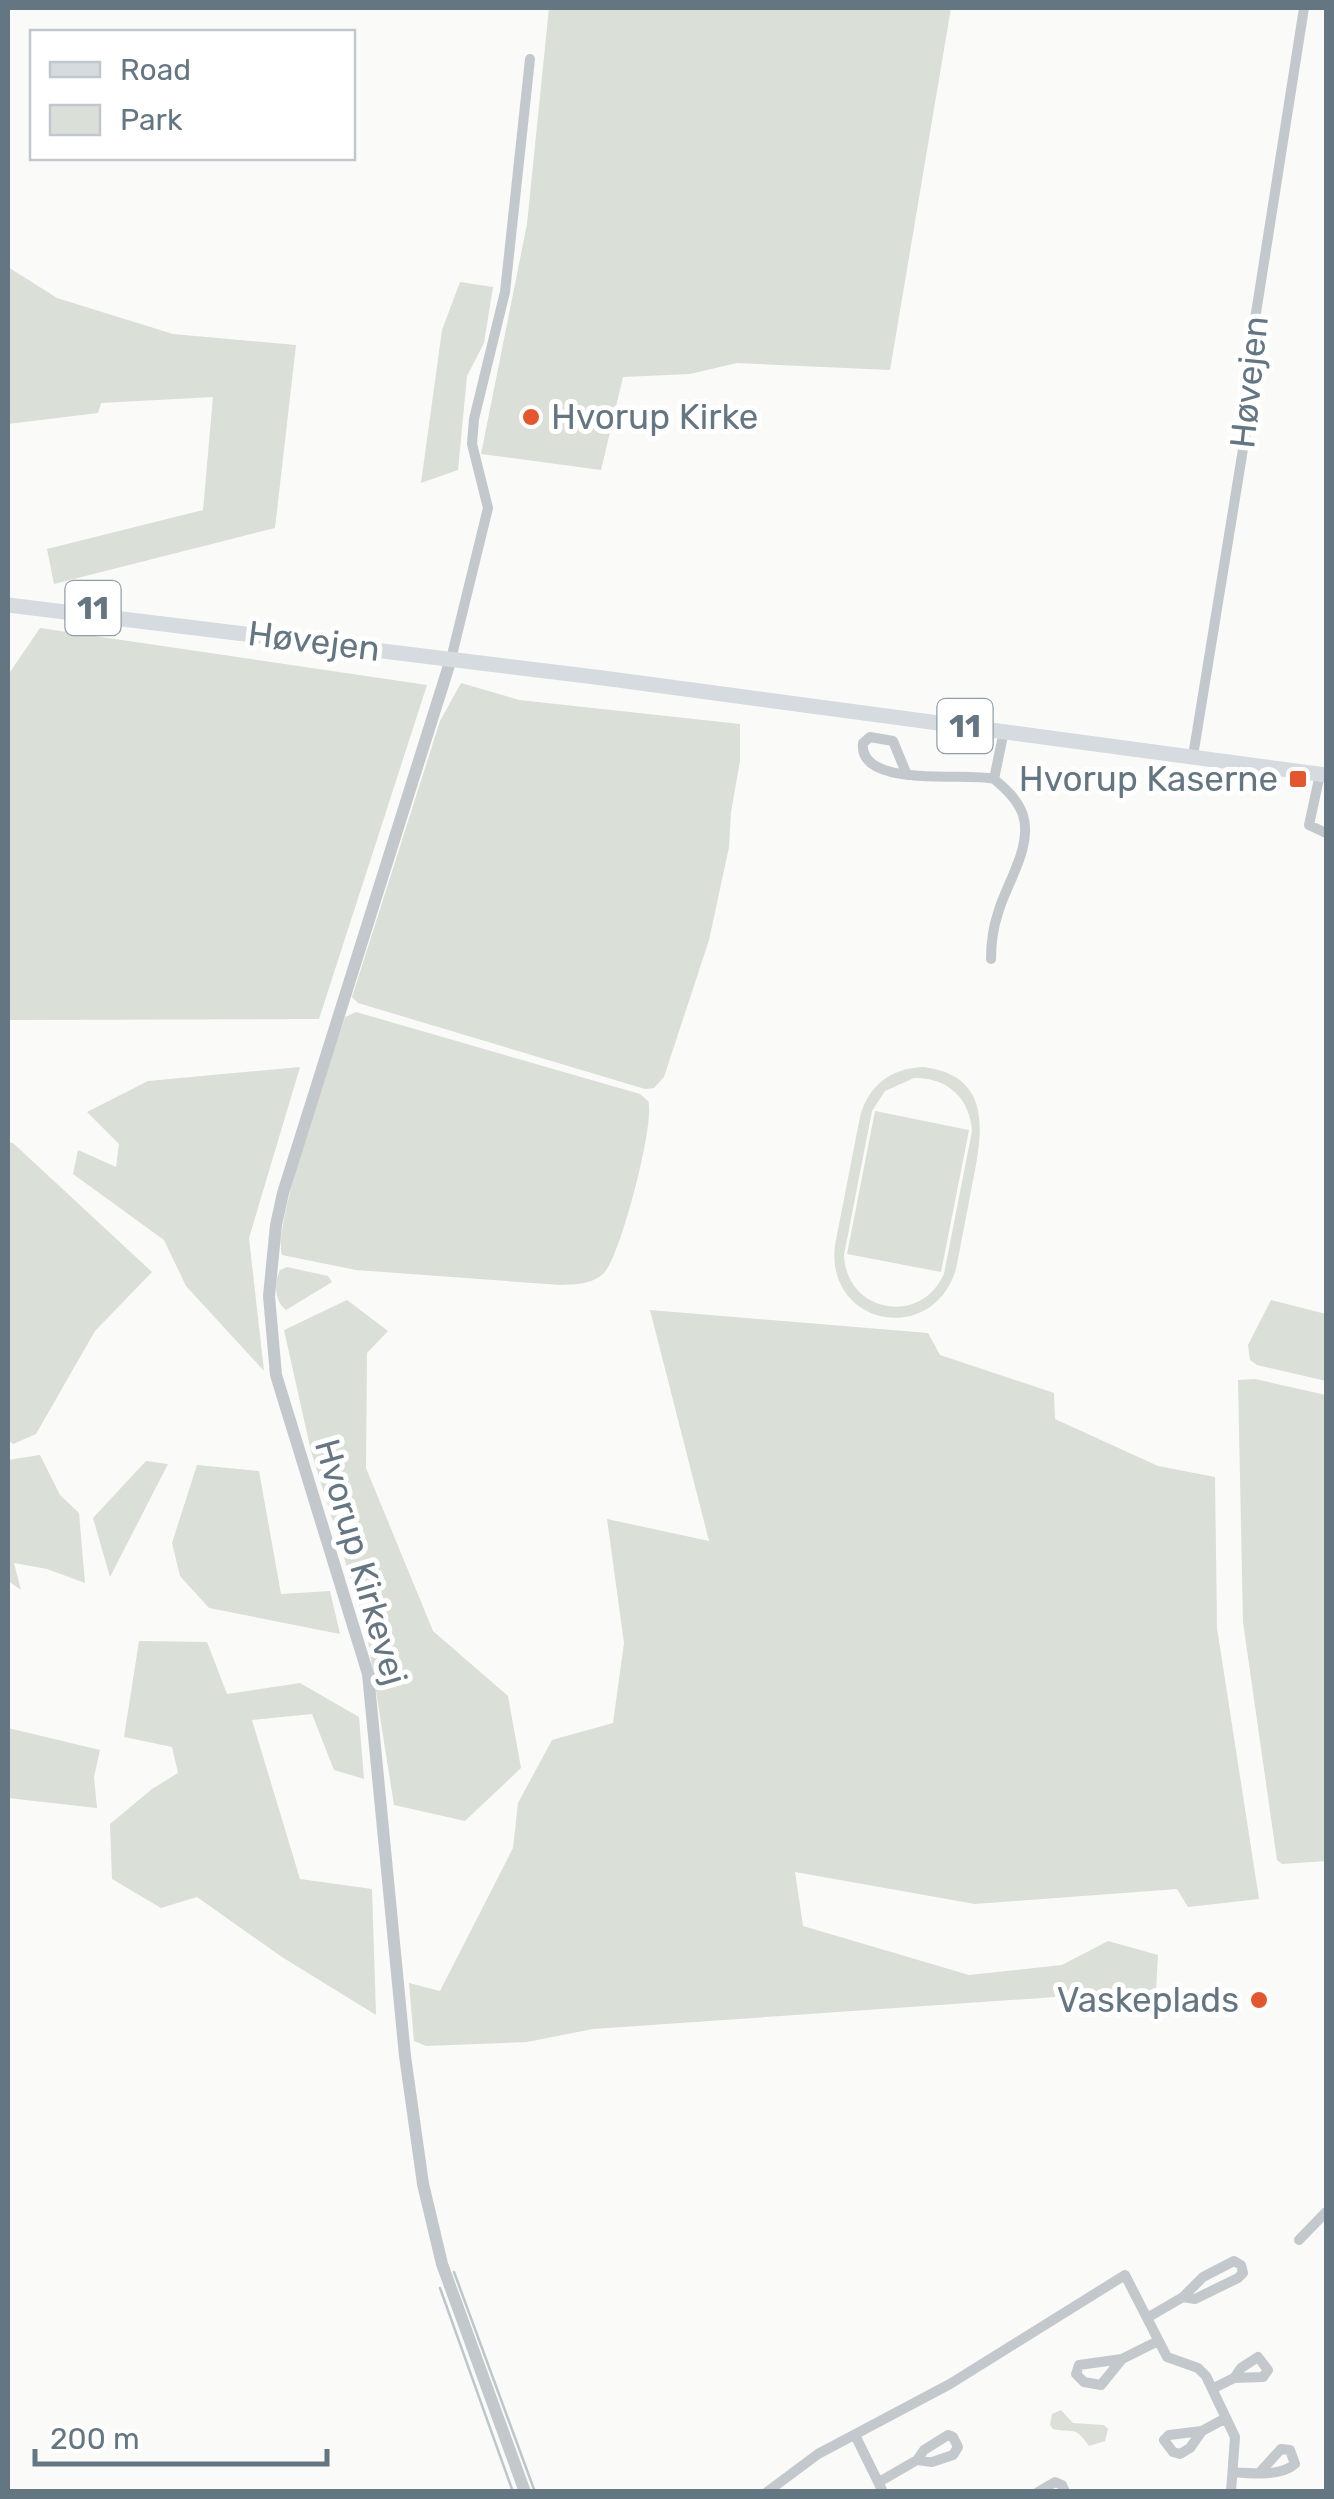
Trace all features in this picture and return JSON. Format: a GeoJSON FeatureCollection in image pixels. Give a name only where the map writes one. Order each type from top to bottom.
{"type":"FeatureCollection","features":[{"type":"Feature","properties":{"kind":"main road","name":"Høvejen"},"geometry":{"type":"LineString","coordinates":[[8,596],[177,623],[1323,774]]}},
{"type":"Feature","properties":{"kind":"main road","name":"Høvejen"},"geometry":{"type":"LineString","coordinates":[[8,605],[177,623]]}},
{"type":"Feature","properties":{"kind":"street","name":"Høvejen"},"geometry":{"type":"LineString","coordinates":[[1193,756],[1252,394],[1253,332],[1304,8]]}},
{"type":"Feature","properties":{"kind":"street"},"geometry":{"type":"LineString","coordinates":[[451,659],[488,508],[472,444],[474,420],[505,292],[530,59]]}},
{"type":"Feature","properties":{"kind":"street","name":"Hvorup Kirkevej"},"geometry":{"type":"LineString","coordinates":[[451,659],[282,1193],[268,1296],[279,1387],[368,1674],[404,2037],[423,2184],[442,2264],[524,2492]]}},
{"type":"Feature","properties":{"kind":"street"},"geometry":{"type":"LineString","coordinates":[[994,779],[1004,731]]}},
{"type":"Feature","properties":{"kind":"street"},"geometry":{"type":"LineString","coordinates":[[907,775],[893,741],[870,737],[863,743],[865,758],[873,766],[907,775],[994,779],[1024,816],[1025,832],[998,911],[991,960]]}},
{"type":"Feature","properties":{"kind":"street","name":"Høvejen"},"geometry":{"type":"LineString","coordinates":[[1323,774],[1309,825],[1326,833]]}},
{"type":"Feature","properties":{"kind":"street"},"geometry":{"type":"LineString","coordinates":[[1299,2240],[1326,2212]]}},
{"type":"Feature","properties":{"kind":"street"},"geometry":{"type":"LineString","coordinates":[[1146,2318],[1183,2297],[1203,2277],[1234,2261],[1241,2265],[1243,2273],[1238,2278],[1195,2299],[1183,2297]]}},
{"type":"Feature","properties":{"kind":"street"},"geometry":{"type":"LineString","coordinates":[[767,2492],[818,2454],[950,2384],[1125,2275],[1166,2356],[1203,2372],[1212,2389],[1236,2442],[1232,2492]]}},
{"type":"Feature","properties":{"kind":"street"},"geometry":{"type":"LineString","coordinates":[[1122,2359],[1158,2341]]}},
{"type":"Feature","properties":{"kind":"street"},"geometry":{"type":"LineString","coordinates":[[1212,2389],[1234,2378]]}},
{"type":"Feature","properties":{"kind":"street"},"geometry":{"type":"LineString","coordinates":[[1202,2431],[1226,2418]]}},
{"type":"Feature","properties":{"kind":"street"},"geometry":{"type":"LineString","coordinates":[[855,2435],[881,2487],[917,2460]]}},
{"type":"Feature","properties":{"kind":"street"},"geometry":{"type":"LineString","coordinates":[[1235,2472],[1260,2472]]}},
{"type":"Feature","properties":{"kind":"street"},"geometry":{"type":"LineString","coordinates":[[1038,2492],[1054,2482],[1062,2485],[1065,2492]]}},
{"type":"Feature","properties":{"kind":"green space"},"geometry":{"type":"Polygon","coordinates":[[[549,8],[951,8],[890,370],[737,363],[690,374],[623,377],[601,470],[481,454],[527,224],[549,8]]]}},
{"type":"Feature","properties":{"kind":"green space"},"geometry":{"type":"Polygon","coordinates":[[[8,267],[57,298],[173,334],[296,345],[275,528],[54,584],[47,549],[203,510],[213,397],[101,403],[98,413],[8,424],[8,267]]]}},
{"type":"Feature","properties":{"kind":"green space"},"geometry":{"type":"Polygon","coordinates":[[[460,282],[493,287],[484,343],[467,376],[458,470],[421,483],[442,330],[460,282]]]}},
{"type":"Feature","properties":{"kind":"green space"},"geometry":{"type":"Polygon","coordinates":[[[40,628],[427,685],[319,1019],[8,1020],[8,675],[40,628]]]}},
{"type":"Feature","properties":{"kind":"green space"},"geometry":{"type":"Polygon","coordinates":[[[461,683],[519,700],[740,724],[740,761],[729,847],[709,940],[664,1077],[654,1088],[645,1089],[358,1003],[352,997],[440,721],[461,683]]]}},
{"type":"Feature","properties":{"kind":"green space"},"geometry":{"type":"Polygon","coordinates":[[[356,1012],[640,1094],[648,1101],[647,1134],[635,1188],[619,1242],[604,1273],[589,1282],[560,1285],[356,1270],[282,1255],[286,1211],[305,1140],[345,1017],[356,1012]]]}},
{"type":"Feature","properties":{"kind":"green space"},"geometry":{"type":"Polygon","coordinates":[[[300,1067],[249,1238],[264,1371],[186,1286],[164,1240],[73,1174],[78,1150],[116,1167],[119,1144],[87,1112],[148,1081],[300,1067]]]}},
{"type":"Feature","properties":{"kind":"green space"},"geometry":{"type":"Polygon","coordinates":[[[911,1068],[947,1073],[963,1083],[979,1113],[978,1151],[956,1269],[944,1294],[926,1310],[905,1317],[883,1317],[863,1309],[846,1294],[836,1272],[835,1245],[864,1106],[882,1081],[911,1068]],[[914,1078],[885,1091],[872,1111],[844,1255],[848,1274],[857,1289],[886,1306],[919,1301],[933,1291],[944,1274],[972,1131],[967,1109],[955,1092],[914,1078]]]}},
{"type":"Feature","properties":{"kind":"green space"},"geometry":{"type":"Polygon","coordinates":[[[875,1111],[969,1130],[941,1272],[847,1254],[875,1111]]]}},
{"type":"Feature","properties":{"kind":"green space"},"geometry":{"type":"Polygon","coordinates":[[[8,1142],[152,1272],[95,1331],[36,1434],[13,1444],[8,1440],[8,1142]]]}},
{"type":"Feature","properties":{"kind":"green space"},"geometry":{"type":"Polygon","coordinates":[[[287,1267],[328,1276],[332,1282],[286,1310],[279,1302],[276,1286],[280,1270],[287,1267]]]}},
{"type":"Feature","properties":{"kind":"green space"},"geometry":{"type":"Polygon","coordinates":[[[347,1300],[388,1331],[367,1353],[366,1468],[433,1631],[508,1696],[521,1768],[465,1821],[394,1805],[366,1628],[311,1451],[284,1330],[347,1300]]]}},
{"type":"Feature","properties":{"kind":"green space"},"geometry":{"type":"Polygon","coordinates":[[[1271,1300],[1326,1314],[1326,1381],[1250,1360],[1248,1345],[1271,1300]]]}},
{"type":"Feature","properties":{"kind":"green space"},"geometry":{"type":"Polygon","coordinates":[[[650,1310],[928,1333],[940,1355],[1054,1393],[1055,1419],[1158,1466],[1215,1477],[1217,1628],[1259,1899],[1188,1907],[1177,1889],[975,1904],[795,1872],[803,1926],[969,1975],[1062,1965],[1108,1941],[1158,1955],[1156,1990],[593,2029],[527,2042],[426,2046],[414,2041],[409,1983],[440,1991],[513,1848],[518,1803],[552,1740],[613,1723],[624,1643],[607,1519],[709,1541],[650,1310]]]}},
{"type":"Feature","properties":{"kind":"green space"},"geometry":{"type":"Polygon","coordinates":[[[1255,1379],[1326,1395],[1326,1861],[1282,1864],[1277,1860],[1243,1622],[1238,1380],[1255,1379]]]}},
{"type":"Feature","properties":{"kind":"green space"},"geometry":{"type":"Polygon","coordinates":[[[40,1455],[60,1495],[79,1513],[85,1583],[47,1569],[14,1563],[21,1590],[8,1581],[8,1460],[40,1455]]]}},
{"type":"Feature","properties":{"kind":"green space"},"geometry":{"type":"Polygon","coordinates":[[[146,1461],[168,1464],[110,1577],[93,1518],[146,1461]]]}},
{"type":"Feature","properties":{"kind":"green space"},"geometry":{"type":"Polygon","coordinates":[[[197,1465],[259,1471],[281,1594],[330,1591],[340,1634],[209,1608],[180,1576],[172,1543],[197,1465]]]}},
{"type":"Feature","properties":{"kind":"green space"},"geometry":{"type":"Polygon","coordinates":[[[139,1641],[207,1642],[227,1694],[300,1683],[359,1717],[364,1779],[334,1770],[312,1714],[252,1720],[300,1879],[372,1889],[376,2015],[282,1957],[197,1897],[161,1908],[112,1879],[110,1824],[178,1773],[172,1747],[124,1737],[139,1641]]]}},
{"type":"Feature","properties":{"kind":"green space"},"geometry":{"type":"Polygon","coordinates":[[[8,1728],[100,1750],[94,1777],[97,1808],[8,1798],[8,1728]]]}},
{"type":"Feature","properties":{"kind":"green space"},"geometry":{"type":"Polygon","coordinates":[[[1061,2410],[1073,2423],[1104,2425],[1108,2429],[1105,2441],[1089,2446],[1076,2432],[1053,2429],[1052,2414],[1061,2410]]]}},
{"type":"Feature","properties":{"kind":"waterway"},"geometry":{"type":"LineString","coordinates":[[454,2272],[535,2492]]}},
{"type":"Feature","properties":{"kind":"waterway"},"geometry":{"type":"LineString","coordinates":[[440,2288],[513,2492]]}},
{"type":"Feature","properties":{"kind":"place","name":"Hvorup Kirke"},"geometry":{"type":"Point","coordinates":[531,417]}},
{"type":"Feature","properties":{"kind":"place","name":"Hvorup Kaserne"},"geometry":{"type":"Point","coordinates":[1298,779]}},
{"type":"Feature","properties":{"kind":"place","name":"Vaskeplads"},"geometry":{"type":"Point","coordinates":[1259,2000]}}]}
